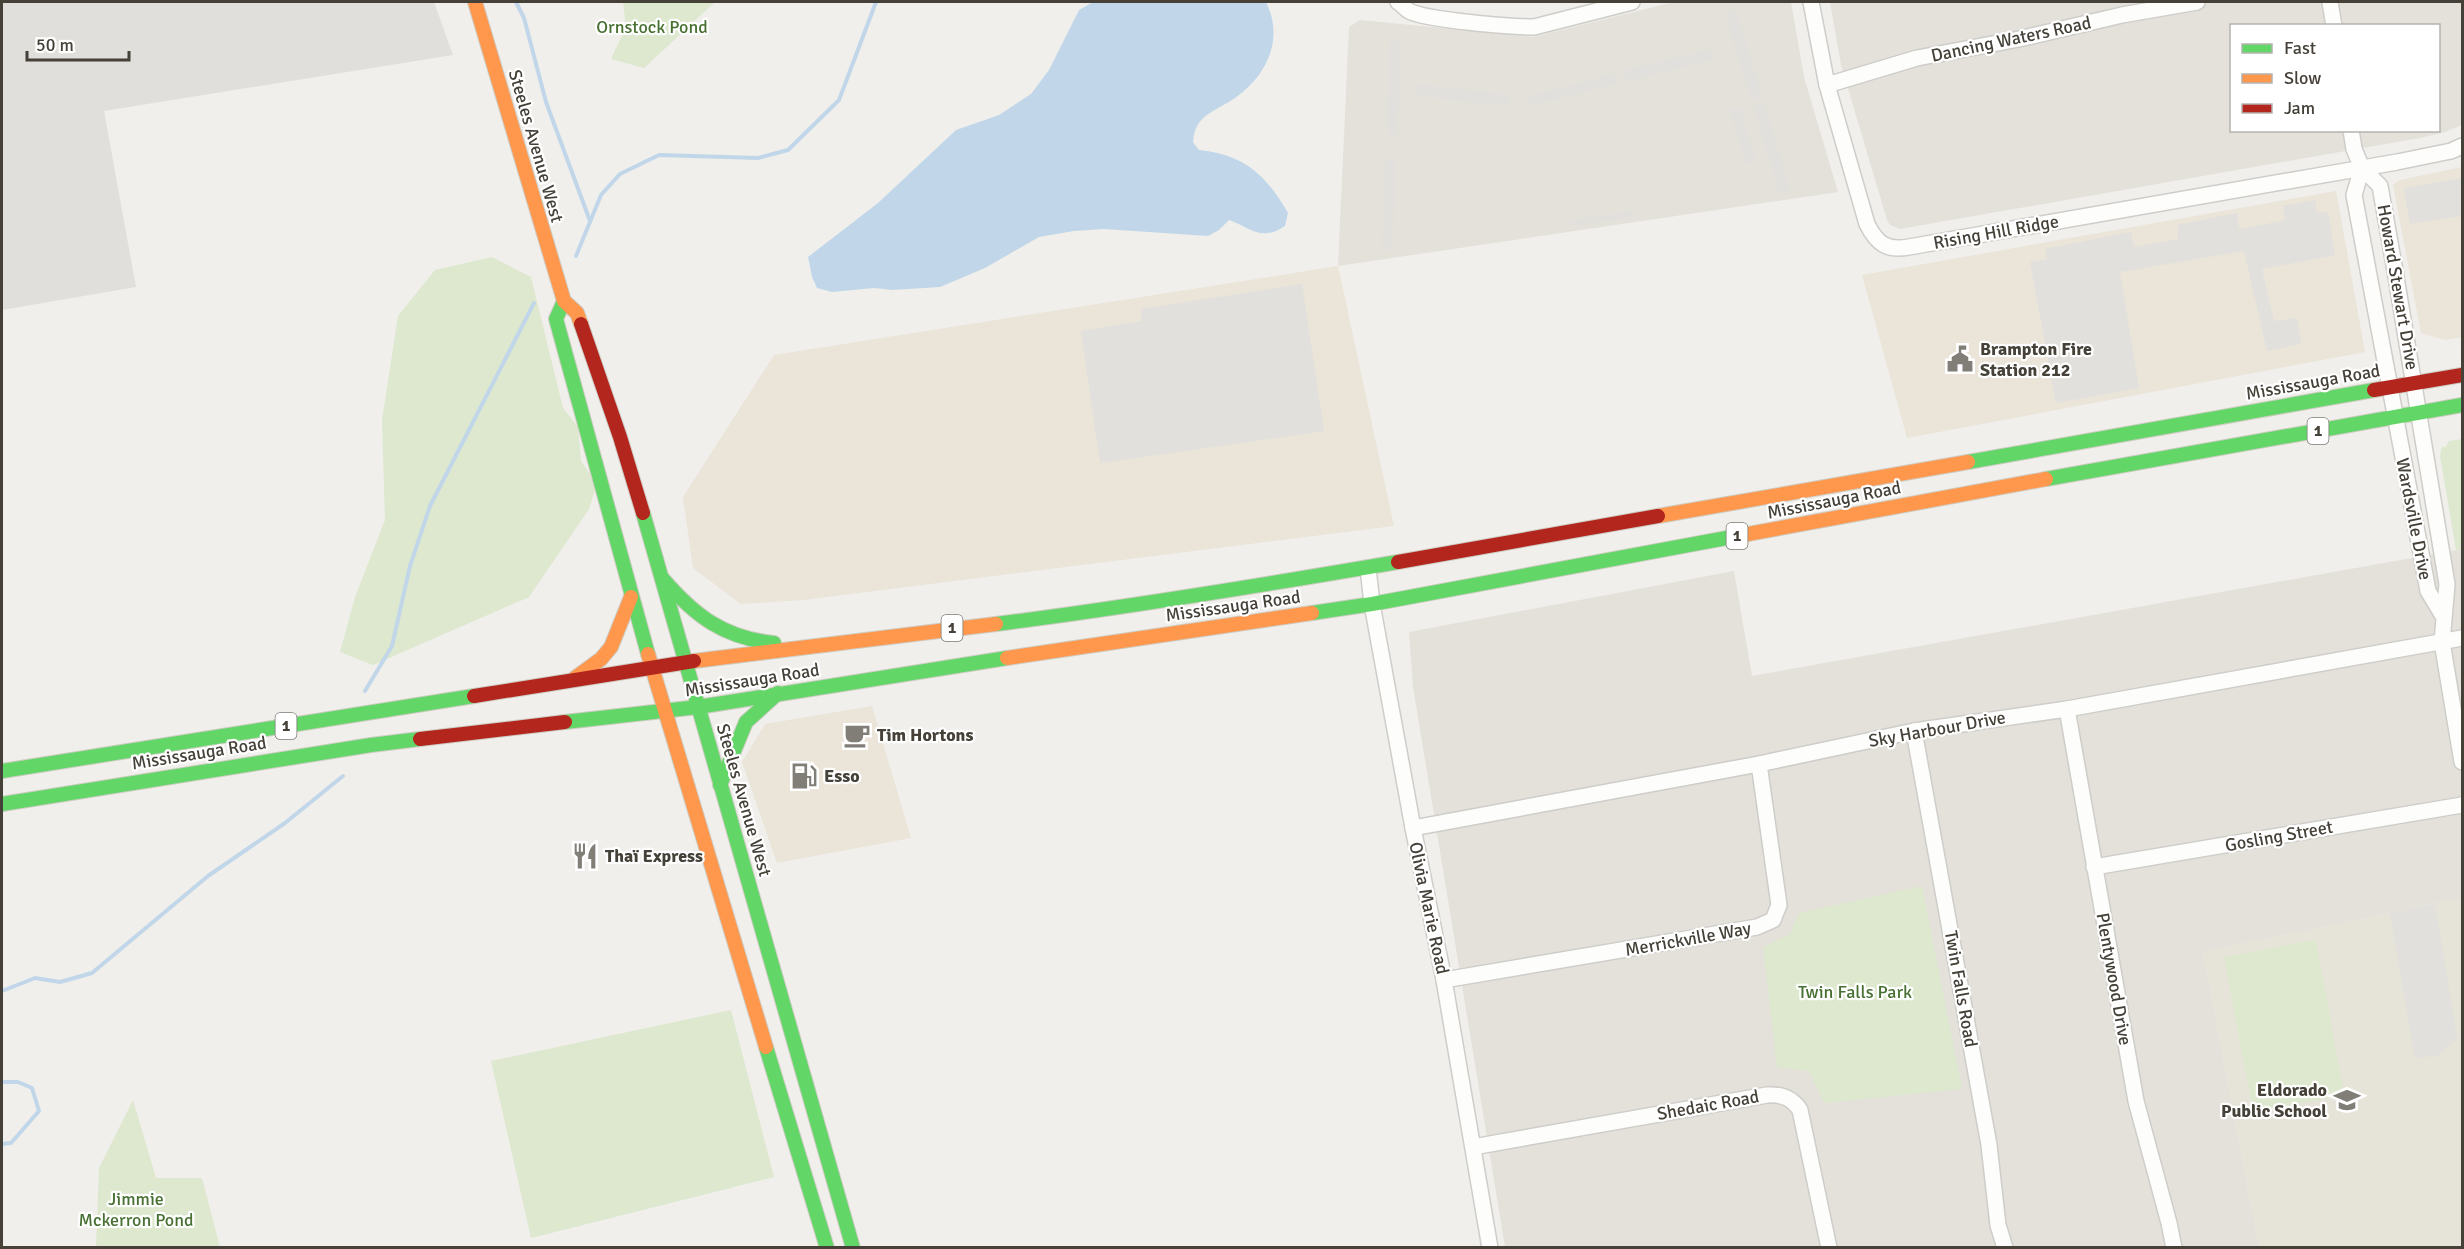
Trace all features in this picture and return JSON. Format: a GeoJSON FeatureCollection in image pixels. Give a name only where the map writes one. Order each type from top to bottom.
{"type":"FeatureCollection","features":[{"type":"Feature","properties":{"kind":"main road","name":"Steeles Avenue West"},"geometry":{"type":"LineString","coordinates":[[475,2],[549,256],[564,301],[577,313],[620,437],[663,579],[853,1248]]}},
{"type":"Feature","properties":{"kind":"main road","name":"Steeles Avenue West"},"geometry":{"type":"LineString","coordinates":[[564,301],[556,319],[631,597],[827,1248]]}},
{"type":"Feature","properties":{"kind":"main road","name":"Mississauga Road"},"geometry":{"type":"LineString","coordinates":[[2,771],[477,697],[571,680],[813,645],[1092,612],[1368,568],[2463,375]]}},
{"type":"Feature","properties":{"kind":"main road","name":"Mississauga Road"},"geometry":{"type":"LineString","coordinates":[[2,804],[371,745],[698,707],[1372,604],[1970,493],[2463,405]]}},
{"type":"Feature","properties":{"kind":"main road"},"geometry":{"type":"LineString","coordinates":[[663,579],[686,606],[723,630],[764,643],[813,645]]}},
{"type":"Feature","properties":{"kind":"main road"},"geometry":{"type":"LineString","coordinates":[[571,680],[598,660],[615,642],[623,610],[631,597]]}},
{"type":"Feature","properties":{"kind":"main road"},"geometry":{"type":"LineString","coordinates":[[720,785],[746,722],[778,693]]}},
{"type":"Feature","properties":{"kind":"street"},"geometry":{"type":"LineString","coordinates":[[1398,2],[1409,12],[1428,16],[1534,27],[1632,2]]}},
{"type":"Feature","properties":{"kind":"street","name":"Rising Hill Ridge"},"geometry":{"type":"LineString","coordinates":[[1811,2],[1827,85],[1867,224],[1878,243],[1891,248],[1921,245],[2362,168],[2451,151],[2463,146]]}},
{"type":"Feature","properties":{"kind":"street","name":"Dancing Waters Road"},"geometry":{"type":"LineString","coordinates":[[1827,85],[1917,58],[2019,39],[2122,15],[2197,2]]}},
{"type":"Feature","properties":{"kind":"street"},"geometry":{"type":"LineString","coordinates":[[2330,2],[2334,24]]}},
{"type":"Feature","properties":{"kind":"street","name":"Howard Stewart Drive"},"geometry":{"type":"LineString","coordinates":[[2351,132],[2354,149],[2362,168],[2380,186],[2419,413]]}},
{"type":"Feature","properties":{"kind":"street","name":"Howard Stewart Drive"},"geometry":{"type":"LineString","coordinates":[[2362,168],[2354,195],[2395,417]]}},
{"type":"Feature","properties":{"kind":"street","name":"Wardsville Drive"},"geometry":{"type":"LineString","coordinates":[[2419,413],[2447,584],[2442,642],[2463,762]]}},
{"type":"Feature","properties":{"kind":"street","name":"Wardsville Drive"},"geometry":{"type":"LineString","coordinates":[[2395,417],[2428,591],[2443,616]]}},
{"type":"Feature","properties":{"kind":"street","name":"Olivia Marie Road"},"geometry":{"type":"LineString","coordinates":[[1368,568],[1372,604],[1413,828],[1444,980],[1490,1248]]}},
{"type":"Feature","properties":{"kind":"street","name":"Sky Harbour Drive"},"geometry":{"type":"LineString","coordinates":[[1413,828],[1759,764],[1914,731],[2067,709],[2463,638]]}},
{"type":"Feature","properties":{"kind":"street","name":"Plentywood Drive"},"geometry":{"type":"LineString","coordinates":[[2067,709],[2136,1101],[2174,1248]]}},
{"type":"Feature","properties":{"kind":"street","name":"Twin Falls Road"},"geometry":{"type":"LineString","coordinates":[[1914,731],[1989,1145],[1998,1225],[2005,1248]]}},
{"type":"Feature","properties":{"kind":"street","name":"Merrickville Way"},"geometry":{"type":"LineString","coordinates":[[1444,980],[1757,927],[1773,920],[1779,905],[1759,764]]}},
{"type":"Feature","properties":{"kind":"street","name":"Gosling Street"},"geometry":{"type":"LineString","coordinates":[[2094,867],[2463,805]]}},
{"type":"Feature","properties":{"kind":"street","name":"Shedaic Road"},"geometry":{"type":"LineString","coordinates":[[1473,1147],[1767,1095],[1786,1097],[1796,1103],[1800,1110],[1828,1248]]}},
{"type":"Feature","properties":{"kind":"shaded area"},"geometry":{"type":"Polygon","coordinates":[[[2,2],[434,2],[453,55],[104,111],[136,287],[2,310],[2,2]]]}},
{"type":"Feature","properties":{"kind":"shaded area"},"geometry":{"type":"Polygon","coordinates":[[[1674,2],[1791,2],[1804,77],[1838,192],[1338,266],[1349,27],[1360,20],[1533,37],[1674,2]]]}},
{"type":"Feature","properties":{"kind":"shaded area"},"geometry":{"type":"Polygon","coordinates":[[[1830,2],[2462,2],[2462,125],[2445,132],[1900,229],[1890,225],[1841,65],[1830,2]]]}},
{"type":"Feature","properties":{"kind":"shaded area"},"geometry":{"type":"Polygon","coordinates":[[[1736,9],[1762,97],[1751,99],[1725,12],[1736,9]]]}},
{"type":"Feature","properties":{"kind":"shaded area"},"geometry":{"type":"Polygon","coordinates":[[[1390,41],[1401,42],[1397,134],[1387,134],[1390,41]]]}},
{"type":"Feature","properties":{"kind":"shaded area"},"geometry":{"type":"Polygon","coordinates":[[[1712,49],[1715,59],[1626,82],[1623,71],[1712,49]]]}},
{"type":"Feature","properties":{"kind":"shaded area"},"geometry":{"type":"Polygon","coordinates":[[[1617,73],[1620,83],[1530,106],[1528,96],[1617,73]]]}},
{"type":"Feature","properties":{"kind":"shaded area"},"geometry":{"type":"Polygon","coordinates":[[[1418,84],[1510,95],[1508,106],[1417,96],[1418,84]]]}},
{"type":"Feature","properties":{"kind":"shaded area"},"geometry":{"type":"Polygon","coordinates":[[[1764,102],[1790,190],[1779,193],[1753,105],[1764,102]]]}},
{"type":"Feature","properties":{"kind":"shaded area"},"geometry":{"type":"Polygon","coordinates":[[[1740,107],[1756,161],[1746,164],[1730,110],[1740,107]]]}},
{"type":"Feature","properties":{"kind":"shaded area"},"geometry":{"type":"Polygon","coordinates":[[[1386,158],[1396,158],[1392,250],[1382,250],[1386,158]]]}},
{"type":"Feature","properties":{"kind":"shaded area"},"geometry":{"type":"Polygon","coordinates":[[[2462,167],[2462,337],[2445,340],[2421,333],[2393,185],[2400,180],[2462,167]]]}},
{"type":"Feature","properties":{"kind":"shaded area"},"geometry":{"type":"Polygon","coordinates":[[[2462,178],[2462,216],[2410,224],[2404,188],[2462,178]]]}},
{"type":"Feature","properties":{"kind":"shaded area"},"geometry":{"type":"Polygon","coordinates":[[[2336,191],[2365,352],[1907,438],[1862,275],[2336,191]]]}},
{"type":"Feature","properties":{"kind":"shaded area"},"geometry":{"type":"Polygon","coordinates":[[[2315,200],[2317,213],[2328,212],[2335,255],[2262,269],[2274,321],[2297,318],[2301,344],[2267,351],[2244,251],[2120,272],[2139,388],[2056,403],[2030,262],[2047,259],[2045,249],[2131,232],[2134,247],[2178,239],[2178,225],[2237,213],[2239,229],[2251,227],[2285,220],[2283,206],[2315,200]]]}},
{"type":"Feature","properties":{"kind":"shaded area"},"geometry":{"type":"Polygon","coordinates":[[[1635,211],[1635,217],[1571,226],[1570,220],[1635,211]]]}},
{"type":"Feature","properties":{"kind":"shaded area"},"geometry":{"type":"Polygon","coordinates":[[[1338,266],[1394,526],[803,600],[741,604],[693,568],[683,497],[774,355],[1338,266]]]}},
{"type":"Feature","properties":{"kind":"shaded area"},"geometry":{"type":"Polygon","coordinates":[[[1302,284],[1324,431],[1100,463],[1081,331],[1142,321],[1141,309],[1302,284]]]}},
{"type":"Feature","properties":{"kind":"shaded area"},"geometry":{"type":"Polygon","coordinates":[[[2462,549],[2462,898],[2203,952],[2259,1247],[1505,1247],[1413,687],[1409,632],[1734,571],[1752,676],[2462,549]]]}},
{"type":"Feature","properties":{"kind":"shaded area"},"geometry":{"type":"Polygon","coordinates":[[[872,706],[911,838],[777,863],[742,762],[765,724],[872,706]]]}},
{"type":"Feature","properties":{"kind":"shaded area","name":"Eldorado Public School"},"geometry":{"type":"Polygon","coordinates":[[[2462,898],[2462,1247],[2259,1247],[2203,952],[2462,898]]]}},
{"type":"Feature","properties":{"kind":"shaded area"},"geometry":{"type":"Polygon","coordinates":[[[2435,904],[2457,1039],[2436,1056],[2415,1058],[2390,913],[2435,904]]]}},
{"type":"Feature","properties":{"kind":"green space","name":"Ornstock Pond"},"geometry":{"type":"Polygon","coordinates":[[[623,2],[715,2],[644,68],[611,59],[626,27],[623,2]]]}},
{"type":"Feature","properties":{"kind":"green space"},"geometry":{"type":"Polygon","coordinates":[[[492,257],[531,277],[563,408],[578,427],[581,461],[597,484],[589,509],[529,597],[373,665],[340,652],[355,597],[385,520],[382,420],[398,316],[435,270],[492,257]]]}},
{"type":"Feature","properties":{"kind":"green space"},"geometry":{"type":"Polygon","coordinates":[[[2462,439],[2462,549],[2456,550],[2440,456],[2442,446],[2445,448],[2449,441],[2462,439]]]}},
{"type":"Feature","properties":{"kind":"green space","name":"Twin Falls Park"},"geometry":{"type":"Polygon","coordinates":[[[1922,886],[1962,1089],[1824,1103],[1809,1071],[1777,1067],[1763,947],[1790,934],[1799,913],[1922,886]]]}},
{"type":"Feature","properties":{"kind":"green space"},"geometry":{"type":"Polygon","coordinates":[[[2316,940],[2344,1095],[2253,1112],[2224,957],[2316,940]]]}},
{"type":"Feature","properties":{"kind":"green space"},"geometry":{"type":"Polygon","coordinates":[[[731,1010],[774,1177],[531,1238],[491,1061],[731,1010]]]}},
{"type":"Feature","properties":{"kind":"green space","name":"Jimmie Mckerron Pond"},"geometry":{"type":"Polygon","coordinates":[[[133,1100],[156,1178],[202,1178],[220,1247],[96,1247],[99,1168],[133,1100]]]}},
{"type":"Feature","properties":{"kind":"water"},"geometry":{"type":"Polygon","coordinates":[[[1093,2],[1266,2],[1271,16],[1273,42],[1264,67],[1247,89],[1202,119],[1193,142],[1199,150],[1229,156],[1262,177],[1288,213],[1285,226],[1277,231],[1263,233],[1250,230],[1229,220],[1219,230],[1208,236],[1104,229],[1074,231],[1039,237],[985,268],[940,287],[892,290],[874,288],[832,292],[817,288],[808,257],[878,203],[956,130],[999,115],[1031,94],[1049,70],[1079,10],[1093,2]]]}},
{"type":"Feature","properties":{"kind":"waterway"},"geometry":{"type":"LineString","coordinates":[[516,2],[524,18],[546,102],[590,221]]}},
{"type":"Feature","properties":{"kind":"waterway"},"geometry":{"type":"LineString","coordinates":[[576,256],[601,195],[620,174],[659,155],[758,158],[788,150],[839,100],[876,2]]}},
{"type":"Feature","properties":{"kind":"waterway"},"geometry":{"type":"LineString","coordinates":[[365,691],[392,646],[410,566],[430,506],[534,303]]}},
{"type":"Feature","properties":{"kind":"waterway"},"geometry":{"type":"LineString","coordinates":[[2,991],[35,978],[60,982],[92,973],[208,876],[285,823],[343,776]]}},
{"type":"Feature","properties":{"kind":"waterway"},"geometry":{"type":"LineString","coordinates":[[2,1082],[18,1082],[32,1088],[39,1111],[11,1143],[2,1144]]}},
{"type":"Feature","properties":{"kind":"traffic: fast"},"geometry":{"type":"LineString","coordinates":[[564,301],[556,319],[648,654]]}},
{"type":"Feature","properties":{"kind":"traffic: fast"},"geometry":{"type":"LineString","coordinates":[[1968,462],[2374,390]]}},
{"type":"Feature","properties":{"kind":"traffic: fast"},"geometry":{"type":"LineString","coordinates":[[2046,479],[2462,405]]}},
{"type":"Feature","properties":{"kind":"traffic: fast"},"geometry":{"type":"LineString","coordinates":[[643,513],[853,1248]]}},
{"type":"Feature","properties":{"kind":"traffic: fast"},"geometry":{"type":"LineString","coordinates":[[1312,613],[1372,604],[1748,534]]}},
{"type":"Feature","properties":{"kind":"traffic: fast"},"geometry":{"type":"LineString","coordinates":[[996,624],[1197,595],[1398,562]]}},
{"type":"Feature","properties":{"kind":"traffic: fast"},"geometry":{"type":"LineString","coordinates":[[663,579],[687,604],[712,623],[740,636],[774,643]]}},
{"type":"Feature","properties":{"kind":"traffic: fast"},"geometry":{"type":"LineString","coordinates":[[565,722],[698,707],[1007,658]]}},
{"type":"Feature","properties":{"kind":"traffic: fast"},"geometry":{"type":"LineString","coordinates":[[720,785],[746,722],[778,693]]}},
{"type":"Feature","properties":{"kind":"traffic: fast"},"geometry":{"type":"LineString","coordinates":[[2,771],[474,696]]}},
{"type":"Feature","properties":{"kind":"traffic: fast"},"geometry":{"type":"LineString","coordinates":[[2,804],[420,739]]}},
{"type":"Feature","properties":{"kind":"traffic: fast"},"geometry":{"type":"LineString","coordinates":[[766,1047],[827,1248]]}},
{"type":"Feature","properties":{"kind":"traffic: slow"},"geometry":{"type":"LineString","coordinates":[[475,2],[564,301],[577,313],[581,324]]}},
{"type":"Feature","properties":{"kind":"traffic: slow"},"geometry":{"type":"LineString","coordinates":[[1658,516],[1968,462]]}},
{"type":"Feature","properties":{"kind":"traffic: slow"},"geometry":{"type":"LineString","coordinates":[[1748,534],[2046,479]]}},
{"type":"Feature","properties":{"kind":"traffic: slow"},"geometry":{"type":"LineString","coordinates":[[575,678],[601,659],[611,647],[631,597]]}},
{"type":"Feature","properties":{"kind":"traffic: slow"},"geometry":{"type":"LineString","coordinates":[[1007,658],[1312,613]]}},
{"type":"Feature","properties":{"kind":"traffic: slow"},"geometry":{"type":"LineString","coordinates":[[694,661],[996,624]]}},
{"type":"Feature","properties":{"kind":"traffic: slow"},"geometry":{"type":"LineString","coordinates":[[648,654],[766,1047]]}},
{"type":"Feature","properties":{"kind":"traffic: jam"},"geometry":{"type":"LineString","coordinates":[[581,324],[620,437],[643,513]]}},
{"type":"Feature","properties":{"kind":"traffic: jam"},"geometry":{"type":"LineString","coordinates":[[2374,390],[2462,375]]}},
{"type":"Feature","properties":{"kind":"traffic: jam"},"geometry":{"type":"LineString","coordinates":[[1398,562],[1658,516]]}},
{"type":"Feature","properties":{"kind":"traffic: jam"},"geometry":{"type":"LineString","coordinates":[[474,696],[694,661]]}},
{"type":"Feature","properties":{"kind":"traffic: jam"},"geometry":{"type":"LineString","coordinates":[[420,739],[565,722]]}},
{"type":"Feature","properties":{"kind":"place","name":"Brampton Fire Station 212"},"geometry":{"type":"Point","coordinates":[1960,359]}},
{"type":"Feature","properties":{"kind":"place","name":"Tim Hortons"},"geometry":{"type":"Point","coordinates":[857,735]}},
{"type":"Feature","properties":{"kind":"place","name":"Esso"},"geometry":{"type":"Point","coordinates":[804,776]}},
{"type":"Feature","properties":{"kind":"place","name":"Thaï Express"},"geometry":{"type":"Point","coordinates":[585,856]}},
{"type":"Feature","properties":{"kind":"place","name":"Eldorado Public School"},"geometry":{"type":"Point","coordinates":[2347,1100]}}]}
